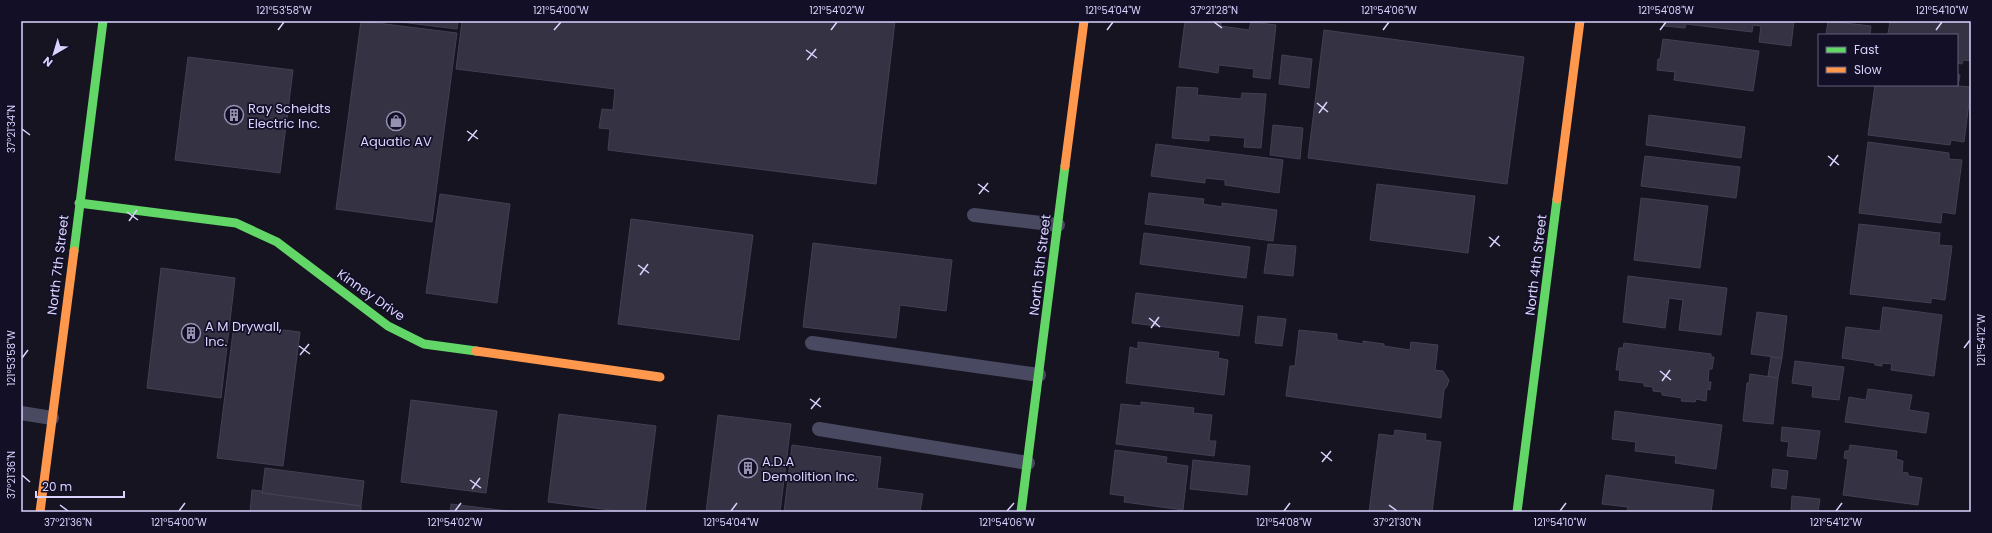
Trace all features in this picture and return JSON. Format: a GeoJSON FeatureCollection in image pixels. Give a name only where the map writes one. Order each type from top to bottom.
{"type":"FeatureCollection","features":[{"type":"Feature","properties":{"kind":"street","name":"North 7th Street"},"geometry":{"type":"LineString","coordinates":[[40,512],[103,21]]}},
{"type":"Feature","properties":{"kind":"street","name":"North 5th Street"},"geometry":{"type":"LineString","coordinates":[[1021,512],[1084,21]]}},
{"type":"Feature","properties":{"kind":"street","name":"North 4th Street"},"geometry":{"type":"LineString","coordinates":[[1517,512],[1580,21]]}},
{"type":"Feature","properties":{"kind":"street","name":"Kinney Drive"},"geometry":{"type":"LineString","coordinates":[[79,203],[236,223],[277,242],[388,326],[424,344],[660,376]]}},
{"type":"Feature","properties":{"kind":"lane"},"geometry":{"type":"LineString","coordinates":[[974,215],[1058,225]]}},
{"type":"Feature","properties":{"kind":"lane"},"geometry":{"type":"LineString","coordinates":[[812,343],[1039,375]]}},
{"type":"Feature","properties":{"kind":"lane"},"geometry":{"type":"LineString","coordinates":[[21,413],[52,418]]}},
{"type":"Feature","properties":{"kind":"lane"},"geometry":{"type":"LineString","coordinates":[[819,429],[1028,463]]}},
{"type":"Feature","properties":{"kind":"building","name":"Aquatic AV"},"geometry":{"type":"Polygon","coordinates":[[[361,21],[457,33],[432,222],[336,209],[361,21]]]}},
{"type":"Feature","properties":{"kind":"building"},"geometry":{"type":"Polygon","coordinates":[[[392,21],[458,21],[457,29],[392,21]]]}},
{"type":"Feature","properties":{"kind":"building"},"geometry":{"type":"Polygon","coordinates":[[[462,21],[895,21],[876,184],[608,150],[610,129],[599,128],[602,109],[613,110],[615,89],[456,69],[462,21]]]}},
{"type":"Feature","properties":{"kind":"building"},"geometry":{"type":"Polygon","coordinates":[[[1185,21],[1221,21],[1221,26],[1249,30],[1251,22],[1276,25],[1270,79],[1253,77],[1254,69],[1219,65],[1218,73],[1179,67],[1185,21]]]}},
{"type":"Feature","properties":{"kind":"building"},"geometry":{"type":"Polygon","coordinates":[[[1664,21],[1794,21],[1791,46],[1759,42],[1761,26],[1753,25],[1752,32],[1686,24],[1685,28],[1664,26],[1664,21]]]}},
{"type":"Feature","properties":{"kind":"building"},"geometry":{"type":"Polygon","coordinates":[[[1828,21],[1871,26],[1870,34],[1826,34],[1828,21]]]}},
{"type":"Feature","properties":{"kind":"building"},"geometry":{"type":"Polygon","coordinates":[[[1890,21],[1971,21],[1971,61],[1963,60],[1962,64],[1958,63],[1958,34],[1888,34],[1890,21]]]}},
{"type":"Feature","properties":{"kind":"building"},"geometry":{"type":"Polygon","coordinates":[[[1324,30],[1524,57],[1507,184],[1308,158],[1324,30]]]}},
{"type":"Feature","properties":{"kind":"building"},"geometry":{"type":"Polygon","coordinates":[[[1663,39],[1759,51],[1753,91],[1674,80],[1675,72],[1657,70],[1663,39]]]}},
{"type":"Feature","properties":{"kind":"building"},"geometry":{"type":"Polygon","coordinates":[[[1282,55],[1312,59],[1309,88],[1279,84],[1282,55]]]}},
{"type":"Feature","properties":{"kind":"building","name":"Ray Scheidts Electric Inc."},"geometry":{"type":"Polygon","coordinates":[[[188,57],[293,70],[280,173],[175,160],[188,57]]]}},
{"type":"Feature","properties":{"kind":"building"},"geometry":{"type":"Polygon","coordinates":[[[1958,74],[1960,75],[1958,86],[1958,74]]]}},
{"type":"Feature","properties":{"kind":"building"},"geometry":{"type":"Polygon","coordinates":[[[1875,86],[1971,87],[1964,142],[1951,140],[1950,145],[1868,135],[1875,86]]]}},
{"type":"Feature","properties":{"kind":"building"},"geometry":{"type":"Polygon","coordinates":[[[1177,87],[1198,88],[1197,95],[1241,99],[1242,93],[1266,94],[1261,148],[1244,147],[1245,138],[1209,135],[1209,141],[1172,138],[1177,87]]]}},
{"type":"Feature","properties":{"kind":"building"},"geometry":{"type":"Polygon","coordinates":[[[1649,115],[1745,127],[1741,158],[1646,145],[1649,115]]]}},
{"type":"Feature","properties":{"kind":"building"},"geometry":{"type":"Polygon","coordinates":[[[1273,125],[1303,128],[1300,159],[1270,155],[1273,125]]]}},
{"type":"Feature","properties":{"kind":"building"},"geometry":{"type":"Polygon","coordinates":[[[1868,142],[1949,153],[1949,159],[1962,160],[1955,214],[1942,212],[1941,223],[1859,213],[1868,142]]]}},
{"type":"Feature","properties":{"kind":"building"},"geometry":{"type":"Polygon","coordinates":[[[1156,144],[1283,160],[1279,193],[1225,185],[1225,180],[1205,178],[1205,183],[1151,176],[1156,144]]]}},
{"type":"Feature","properties":{"kind":"building"},"geometry":{"type":"Polygon","coordinates":[[[1645,156],[1740,167],[1736,198],[1641,186],[1645,156]]]}},
{"type":"Feature","properties":{"kind":"building"},"geometry":{"type":"Polygon","coordinates":[[[1377,184],[1475,196],[1468,253],[1370,240],[1377,184]]]}},
{"type":"Feature","properties":{"kind":"building"},"geometry":{"type":"Polygon","coordinates":[[[1149,193],[1204,199],[1203,204],[1222,207],[1222,203],[1277,210],[1273,241],[1145,224],[1149,193]]]}},
{"type":"Feature","properties":{"kind":"building"},"geometry":{"type":"Polygon","coordinates":[[[440,194],[510,204],[497,303],[426,293],[440,194]]]}},
{"type":"Feature","properties":{"kind":"building"},"geometry":{"type":"Polygon","coordinates":[[[1641,198],[1708,206],[1700,268],[1634,260],[1641,198]]]}},
{"type":"Feature","properties":{"kind":"building"},"geometry":{"type":"Polygon","coordinates":[[[631,219],[753,235],[739,340],[618,324],[631,219]]]}},
{"type":"Feature","properties":{"kind":"building"},"geometry":{"type":"Polygon","coordinates":[[[1859,224],[1940,233],[1939,245],[1952,246],[1945,300],[1931,298],[1931,303],[1850,294],[1859,224]]]}},
{"type":"Feature","properties":{"kind":"building"},"geometry":{"type":"Polygon","coordinates":[[[1144,233],[1250,247],[1246,278],[1140,264],[1144,233]]]}},
{"type":"Feature","properties":{"kind":"building"},"geometry":{"type":"Polygon","coordinates":[[[813,243],[952,260],[946,311],[900,305],[896,338],[803,327],[813,243]]]}},
{"type":"Feature","properties":{"kind":"building"},"geometry":{"type":"Polygon","coordinates":[[[1268,244],[1296,246],[1293,276],[1264,273],[1268,244]]]}},
{"type":"Feature","properties":{"kind":"building","name":"A M Drywall, Inc."},"geometry":{"type":"Polygon","coordinates":[[[161,268],[235,278],[221,398],[147,388],[161,268]]]}},
{"type":"Feature","properties":{"kind":"building"},"geometry":{"type":"Polygon","coordinates":[[[1628,276],[1727,288],[1721,335],[1679,330],[1683,300],[1669,298],[1665,328],[1623,322],[1628,276]]]}},
{"type":"Feature","properties":{"kind":"building"},"geometry":{"type":"Polygon","coordinates":[[[1136,293],[1243,306],[1239,336],[1132,323],[1136,293]]]}},
{"type":"Feature","properties":{"kind":"building"},"geometry":{"type":"Polygon","coordinates":[[[1883,307],[1942,315],[1934,376],[1891,370],[1892,364],[1882,363],[1882,366],[1875,365],[1875,363],[1842,358],[1846,327],[1880,331],[1883,307]]]}},
{"type":"Feature","properties":{"kind":"building"},"geometry":{"type":"Polygon","coordinates":[[[1757,312],[1787,316],[1782,358],[1751,354],[1757,312]]]}},
{"type":"Feature","properties":{"kind":"building"},"geometry":{"type":"Polygon","coordinates":[[[1258,316],[1286,319],[1282,346],[1255,343],[1258,316]]]}},
{"type":"Feature","properties":{"kind":"building"},"geometry":{"type":"Polygon","coordinates":[[[234,324],[300,332],[283,466],[217,458],[234,324]]]}},
{"type":"Feature","properties":{"kind":"building"},"geometry":{"type":"Polygon","coordinates":[[[1299,330],[1337,334],[1337,340],[1363,344],[1363,341],[1410,350],[1411,342],[1438,345],[1435,370],[1443,371],[1449,380],[1444,390],[1441,418],[1286,396],[1290,366],[1295,366],[1299,330]]]}},
{"type":"Feature","properties":{"kind":"building"},"geometry":{"type":"Polygon","coordinates":[[[1138,342],[1219,352],[1218,358],[1228,360],[1224,395],[1126,383],[1130,347],[1138,349],[1138,342]]]}},
{"type":"Feature","properties":{"kind":"building"},"geometry":{"type":"Polygon","coordinates":[[[1624,343],[1711,354],[1711,357],[1714,357],[1712,369],[1709,369],[1708,382],[1711,382],[1710,390],[1707,389],[1706,401],[1696,399],[1695,402],[1681,401],[1682,398],[1662,395],[1662,392],[1653,391],[1653,387],[1644,386],[1644,383],[1619,380],[1620,370],[1616,370],[1619,348],[1623,348],[1624,343]]]}},
{"type":"Feature","properties":{"kind":"building"},"geometry":{"type":"Polygon","coordinates":[[[1771,357],[1782,358],[1778,378],[1768,376],[1771,357]]]}},
{"type":"Feature","properties":{"kind":"building"},"geometry":{"type":"Polygon","coordinates":[[[1795,361],[1844,367],[1839,400],[1812,397],[1813,386],[1792,383],[1795,361]]]}},
{"type":"Feature","properties":{"kind":"building"},"geometry":{"type":"Polygon","coordinates":[[[1750,374],[1778,378],[1773,424],[1743,421],[1747,383],[1749,383],[1750,374]]]}},
{"type":"Feature","properties":{"kind":"building"},"geometry":{"type":"Polygon","coordinates":[[[1868,389],[1912,395],[1909,410],[1929,413],[1926,433],[1845,422],[1849,397],[1866,400],[1868,389]]]}},
{"type":"Feature","properties":{"kind":"building"},"geometry":{"type":"Polygon","coordinates":[[[411,400],[497,411],[486,493],[401,482],[411,400]]]}},
{"type":"Feature","properties":{"kind":"building"},"geometry":{"type":"Polygon","coordinates":[[[1141,402],[1194,408],[1193,413],[1212,415],[1209,441],[1216,441],[1214,456],[1116,444],[1121,404],[1141,406],[1141,402]]]}},
{"type":"Feature","properties":{"kind":"building"},"geometry":{"type":"Polygon","coordinates":[[[1615,411],[1722,425],[1716,469],[1675,463],[1676,456],[1635,451],[1636,442],[1612,439],[1615,411]]]}},
{"type":"Feature","properties":{"kind":"building"},"geometry":{"type":"Polygon","coordinates":[[[559,414],[656,426],[645,512],[626,512],[548,502],[559,414]]]}},
{"type":"Feature","properties":{"kind":"building","name":"A.D.A Demolition Inc."},"geometry":{"type":"Polygon","coordinates":[[[718,415],[791,424],[780,512],[706,512],[718,415]]]}},
{"type":"Feature","properties":{"kind":"building"},"geometry":{"type":"Polygon","coordinates":[[[1782,427],[1820,431],[1816,459],[1787,456],[1789,442],[1781,441],[1782,427]]]}},
{"type":"Feature","properties":{"kind":"building"},"geometry":{"type":"Polygon","coordinates":[[[1395,430],[1426,434],[1425,440],[1441,442],[1432,512],[1369,512],[1379,434],[1394,436],[1395,430]]]}},
{"type":"Feature","properties":{"kind":"building"},"geometry":{"type":"Polygon","coordinates":[[[792,445],[881,457],[877,488],[923,494],[920,512],[784,512],[792,445]]]}},
{"type":"Feature","properties":{"kind":"building"},"geometry":{"type":"Polygon","coordinates":[[[1850,445],[1897,451],[1896,459],[1903,461],[1902,472],[1908,473],[1908,476],[1922,478],[1918,505],[1843,495],[1848,459],[1844,458],[1845,451],[1849,451],[1850,445]]]}},
{"type":"Feature","properties":{"kind":"building"},"geometry":{"type":"Polygon","coordinates":[[[1115,450],[1167,457],[1166,463],[1188,466],[1183,510],[1124,502],[1125,496],[1110,494],[1115,450]]]}},
{"type":"Feature","properties":{"kind":"building"},"geometry":{"type":"Polygon","coordinates":[[[1193,460],[1250,466],[1247,495],[1190,489],[1193,460]]]}},
{"type":"Feature","properties":{"kind":"building"},"geometry":{"type":"Polygon","coordinates":[[[265,468],[364,481],[361,506],[262,493],[265,468]]]}},
{"type":"Feature","properties":{"kind":"building"},"geometry":{"type":"Polygon","coordinates":[[[1773,469],[1788,471],[1786,489],[1771,487],[1773,469]]]}},
{"type":"Feature","properties":{"kind":"building"},"geometry":{"type":"Polygon","coordinates":[[[1606,475],[1714,490],[1711,512],[1627,512],[1628,507],[1602,504],[1606,475]]]}},
{"type":"Feature","properties":{"kind":"building"},"geometry":{"type":"Polygon","coordinates":[[[252,490],[262,491],[262,493],[361,506],[361,512],[250,512],[252,490]]]}},
{"type":"Feature","properties":{"kind":"building"},"geometry":{"type":"Polygon","coordinates":[[[1792,496],[1820,499],[1818,512],[1791,512],[1792,496]]]}},
{"type":"Feature","properties":{"kind":"building"},"geometry":{"type":"Polygon","coordinates":[[[451,504],[516,512],[450,512],[451,504]]]}},
{"type":"Feature","properties":{"kind":"traffic: fast"},"geometry":{"type":"LineString","coordinates":[[74,251],[103,21]]}},
{"type":"Feature","properties":{"kind":"traffic: fast"},"geometry":{"type":"LineString","coordinates":[[1021,512],[1065,166]]}},
{"type":"Feature","properties":{"kind":"traffic: fast"},"geometry":{"type":"LineString","coordinates":[[1517,512],[1557,199]]}},
{"type":"Feature","properties":{"kind":"traffic: fast"},"geometry":{"type":"LineString","coordinates":[[79,203],[236,223],[277,242],[388,326],[424,344],[476,351]]}},
{"type":"Feature","properties":{"kind":"traffic: slow"},"geometry":{"type":"LineString","coordinates":[[1065,166],[1084,21]]}},
{"type":"Feature","properties":{"kind":"traffic: slow"},"geometry":{"type":"LineString","coordinates":[[1557,199],[1580,21]]}},
{"type":"Feature","properties":{"kind":"traffic: slow"},"geometry":{"type":"LineString","coordinates":[[40,512],[74,251]]}},
{"type":"Feature","properties":{"kind":"traffic: slow"},"geometry":{"type":"LineString","coordinates":[[476,351],[660,377]]}},
{"type":"Feature","properties":{"kind":"place","name":"Ray Scheidts Electric Inc."},"geometry":{"type":"Point","coordinates":[234,115]}},
{"type":"Feature","properties":{"kind":"place","name":"Aquatic AV"},"geometry":{"type":"Point","coordinates":[396,121]}},
{"type":"Feature","properties":{"kind":"place","name":"A M Drywall, Inc."},"geometry":{"type":"Point","coordinates":[191,333]}},
{"type":"Feature","properties":{"kind":"place","name":"A.D.A Demolition Inc."},"geometry":{"type":"Point","coordinates":[748,468]}}]}
